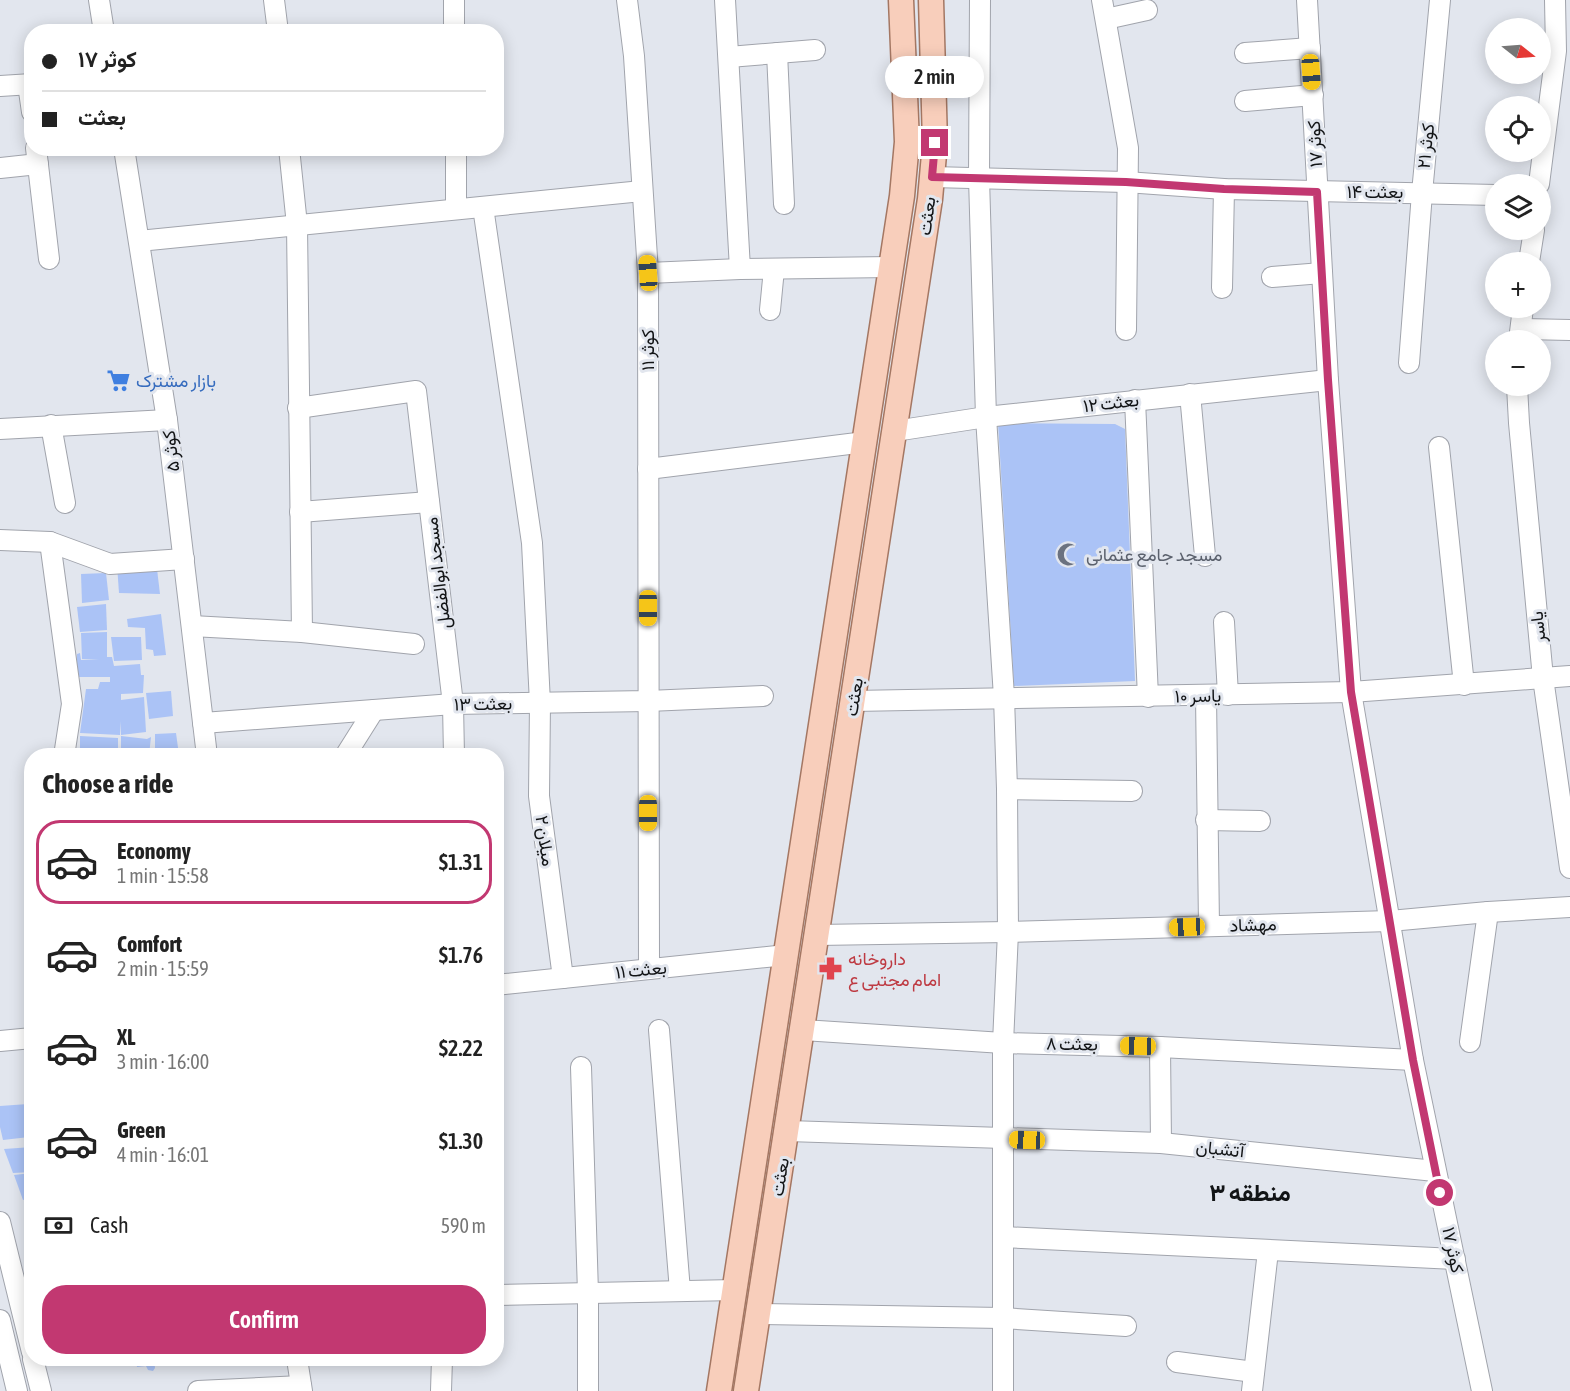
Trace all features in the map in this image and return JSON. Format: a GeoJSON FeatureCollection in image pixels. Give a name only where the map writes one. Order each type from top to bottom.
{"type":"FeatureCollection","features":[{"type":"Feature","properties":{"kind":"main road","name":"بعثت"},"geometry":{"type":"LineString","coordinates":[[718,1391],[902,196],[907,142],[901,0]]}},
{"type":"Feature","properties":{"kind":"main road","name":"بعثت"},"geometry":{"type":"LineString","coordinates":[[746,1391],[904,375],[932,177],[935,143],[931,0]]}},
{"type":"Feature","properties":{"kind":"main road"},"geometry":{"type":"LineString","coordinates":[[876,370],[904,375]]}},
{"type":"Feature","properties":{"kind":"street"},"geometry":{"type":"LineString","coordinates":[[99,0],[103,24]]}},
{"type":"Feature","properties":{"kind":"street"},"geometry":{"type":"LineString","coordinates":[[274,0],[277,24]]}},
{"type":"Feature","properties":{"kind":"street"},"geometry":{"type":"LineString","coordinates":[[454,0],[454,24]]}},
{"type":"Feature","properties":{"kind":"street","name":"کوثر ۱۱"},"geometry":{"type":"LineString","coordinates":[[627,0],[634,56],[648,273],[649,969]]}},
{"type":"Feature","properties":{"kind":"street"},"geometry":{"type":"LineString","coordinates":[[725,0],[740,269]]}},
{"type":"Feature","properties":{"kind":"street"},"geometry":{"type":"LineString","coordinates":[[980,0],[979,178],[986,417],[1004,697],[1007,789],[1008,932],[1003,1043],[1004,1391]]}},
{"type":"Feature","properties":{"kind":"street","name":"کوثر ۱۷"},"geometry":{"type":"LineString","coordinates":[[1307,0],[1328,380],[1351,692],[1413,1060],[1482,1391]]}},
{"type":"Feature","properties":{"kind":"street","name":"کوثر ۲۱"},"geometry":{"type":"LineString","coordinates":[[1409,363],[1440,0]]}},
{"type":"Feature","properties":{"kind":"street"},"geometry":{"type":"LineString","coordinates":[[1540,174],[1556,51],[1555,0]]}},
{"type":"Feature","properties":{"kind":"street"},"geometry":{"type":"LineString","coordinates":[[1126,330],[1128,148],[1104,9],[1147,10]]}},
{"type":"Feature","properties":{"kind":"street"},"geometry":{"type":"LineString","coordinates":[[1245,53],[1310,48]]}},
{"type":"Feature","properties":{"kind":"street"},"geometry":{"type":"LineString","coordinates":[[729,57],[816,50]]}},
{"type":"Feature","properties":{"kind":"street"},"geometry":{"type":"LineString","coordinates":[[777,53],[784,204]]}},
{"type":"Feature","properties":{"kind":"street"},"geometry":{"type":"LineString","coordinates":[[0,86],[24,84]]}},
{"type":"Feature","properties":{"kind":"street"},"geometry":{"type":"LineString","coordinates":[[1245,101],[1313,95]]}},
{"type":"Feature","properties":{"kind":"street"},"geometry":{"type":"LineString","coordinates":[[0,168],[37,156],[49,259]]}},
{"type":"Feature","properties":{"kind":"street","name":"کوثر ۵"},"geometry":{"type":"LineString","coordinates":[[125,156],[167,420],[206,748]]}},
{"type":"Feature","properties":{"kind":"street"},"geometry":{"type":"LineString","coordinates":[[290,156],[297,225],[302,632]]}},
{"type":"Feature","properties":{"kind":"street"},"geometry":{"type":"LineString","coordinates":[[456,156],[456,209]]}},
{"type":"Feature","properties":{"kind":"street","name":"بعثت ۱۴"},"geometry":{"type":"LineString","coordinates":[[932,177],[1126,182],[1224,189],[1317,192],[1485,195]]}},
{"type":"Feature","properties":{"kind":"street"},"geometry":{"type":"LineString","coordinates":[[1222,288],[1224,189]]}},
{"type":"Feature","properties":{"kind":"street"},"geometry":{"type":"LineString","coordinates":[[139,241],[642,191]]}},
{"type":"Feature","properties":{"kind":"street","name":"میلان ۲"},"geometry":{"type":"LineString","coordinates":[[483,207],[532,543],[540,703],[539,796],[563,978]]}},
{"type":"Feature","properties":{"kind":"street"},"geometry":{"type":"LineString","coordinates":[[648,273],[891,267]]}},
{"type":"Feature","properties":{"kind":"street"},"geometry":{"type":"LineString","coordinates":[[770,310],[774,269]]}},
{"type":"Feature","properties":{"kind":"street"},"geometry":{"type":"LineString","coordinates":[[1272,277],[1322,273]]}},
{"type":"Feature","properties":{"kind":"street"},"geometry":{"type":"LineString","coordinates":[[1551,332],[1570,330]]}},
{"type":"Feature","properties":{"kind":"street","name":"بعثت ۱۲"},"geometry":{"type":"LineString","coordinates":[[895,431],[986,417],[1135,399],[1328,380]]}},
{"type":"Feature","properties":{"kind":"street","name":"مسجد ابوالفضل"},"geometry":{"type":"LineString","coordinates":[[298,408],[416,391],[453,704],[454,748]]}},
{"type":"Feature","properties":{"kind":"street"},"geometry":{"type":"LineString","coordinates":[[1190,394],[1205,556]]}},
{"type":"Feature","properties":{"kind":"street","name":"یاسر"},"geometry":{"type":"LineString","coordinates":[[1518,396],[1543,678],[1570,868]]}},
{"type":"Feature","properties":{"kind":"street"},"geometry":{"type":"LineString","coordinates":[[1135,399],[1148,697]]}},
{"type":"Feature","properties":{"kind":"street"},"geometry":{"type":"LineString","coordinates":[[0,429],[167,420]]}},
{"type":"Feature","properties":{"kind":"street"},"geometry":{"type":"LineString","coordinates":[[51,425],[64,503]]}},
{"type":"Feature","properties":{"kind":"street"},"geometry":{"type":"LineString","coordinates":[[648,469],[865,442]]}},
{"type":"Feature","properties":{"kind":"street"},"geometry":{"type":"LineString","coordinates":[[1439,447],[1464,685]]}},
{"type":"Feature","properties":{"kind":"street"},"geometry":{"type":"LineString","coordinates":[[300,512],[429,502]]}},
{"type":"Feature","properties":{"kind":"street"},"geometry":{"type":"LineString","coordinates":[[0,540],[50,542],[110,564],[184,560]]}},
{"type":"Feature","properties":{"kind":"street"},"geometry":{"type":"LineString","coordinates":[[50,542],[72,704],[65,748]]}},
{"type":"Feature","properties":{"kind":"street"},"geometry":{"type":"LineString","coordinates":[[1224,622],[1228,695]]}},
{"type":"Feature","properties":{"kind":"street"},"geometry":{"type":"LineString","coordinates":[[192,626],[302,632],[414,644]]}},
{"type":"Feature","properties":{"kind":"street","name":"یاسر ۱۰"},"geometry":{"type":"LineString","coordinates":[[853,701],[1351,692],[1570,676]]}},
{"type":"Feature","properties":{"kind":"street","name":"بعثت ۱۳"},"geometry":{"type":"LineString","coordinates":[[204,723],[453,704],[648,701],[763,696]]}},
{"type":"Feature","properties":{"kind":"street"},"geometry":{"type":"LineString","coordinates":[[1206,696],[1209,926]]}},
{"type":"Feature","properties":{"kind":"street"},"geometry":{"type":"LineString","coordinates":[[350,748],[374,710]]}},
{"type":"Feature","properties":{"kind":"street"},"geometry":{"type":"LineString","coordinates":[[1007,789],[1132,791]]}},
{"type":"Feature","properties":{"kind":"street"},"geometry":{"type":"LineString","coordinates":[[1206,820],[1260,821]]}},
{"type":"Feature","properties":{"kind":"street","name":"مهشاد"},"geometry":{"type":"LineString","coordinates":[[817,935],[1390,921],[1570,907]]}},
{"type":"Feature","properties":{"kind":"street"},"geometry":{"type":"LineString","coordinates":[[1470,1041],[1488,912]]}},
{"type":"Feature","properties":{"kind":"street","name":"بعثت ۱۱"},"geometry":{"type":"LineString","coordinates":[[504,984],[786,955]]}},
{"type":"Feature","properties":{"kind":"street"},"geometry":{"type":"LineString","coordinates":[[659,1030],[681,1291]]}},
{"type":"Feature","properties":{"kind":"street","name":"بعثت ۸"},"geometry":{"type":"LineString","coordinates":[[803,1030],[1003,1043],[1160,1047],[1413,1060]]}},
{"type":"Feature","properties":{"kind":"street"},"geometry":{"type":"LineString","coordinates":[[0,1041],[24,1039]]}},
{"type":"Feature","properties":{"kind":"street"},"geometry":{"type":"LineString","coordinates":[[1160,1047],[1161,1143]]}},
{"type":"Feature","properties":{"kind":"street"},"geometry":{"type":"LineString","coordinates":[[581,1067],[588,1293],[588,1391]]}},
{"type":"Feature","properties":{"kind":"street","name":"آتشبان"},"geometry":{"type":"LineString","coordinates":[[788,1131],[1004,1140],[1161,1143],[1436,1171]]}},
{"type":"Feature","properties":{"kind":"street"},"geometry":{"type":"LineString","coordinates":[[0,1222],[24,1291]]}},
{"type":"Feature","properties":{"kind":"street"},"geometry":{"type":"LineString","coordinates":[[1003,1237],[1455,1259]]}},
{"type":"Feature","properties":{"kind":"street"},"geometry":{"type":"LineString","coordinates":[[1177,1362],[1253,1381],[1268,1251]]}},
{"type":"Feature","properties":{"kind":"street"},"geometry":{"type":"LineString","coordinates":[[504,1295],[735,1290]]}},
{"type":"Feature","properties":{"kind":"street"},"geometry":{"type":"LineString","coordinates":[[758,1314],[1002,1318],[1126,1326]]}},
{"type":"Feature","properties":{"kind":"street"},"geometry":{"type":"LineString","coordinates":[[0,1320],[15,1383]]}},
{"type":"Feature","properties":{"kind":"street"},"geometry":{"type":"LineString","coordinates":[[15,1383],[29,1366]]}},
{"type":"Feature","properties":{"kind":"street"},"geometry":{"type":"LineString","coordinates":[[35,1366],[41,1391]]}},
{"type":"Feature","properties":{"kind":"street"},"geometry":{"type":"LineString","coordinates":[[198,1391],[302,1388],[298,1366]]}},
{"type":"Feature","properties":{"kind":"street"},"geometry":{"type":"LineString","coordinates":[[441,1391],[442,1366]]}},
{"type":"Feature","properties":{"kind":"building","name":"مسجد جامع عثمانی"},"geometry":{"type":"Polygon","coordinates":[[[998,423],[1115,424],[1125,429],[1135,681],[1014,686],[998,423]]]}},
{"type":"Feature","properties":{"kind":"building"},"geometry":{"type":"Polygon","coordinates":[[[117,565],[157,569],[160,594],[119,593],[117,565]]]}},
{"type":"Feature","properties":{"kind":"building"},"geometry":{"type":"Polygon","coordinates":[[[106,573],[109,600],[82,603],[81,574],[106,573]]]}},
{"type":"Feature","properties":{"kind":"building"},"geometry":{"type":"Polygon","coordinates":[[[106,604],[107,630],[80,632],[77,607],[106,604]]]}},
{"type":"Feature","properties":{"kind":"building"},"geometry":{"type":"Polygon","coordinates":[[[161,614],[166,655],[154,656],[153,650],[146,649],[145,628],[128,627],[127,619],[161,614]]]}},
{"type":"Feature","properties":{"kind":"building"},"geometry":{"type":"Polygon","coordinates":[[[107,632],[107,657],[112,657],[114,666],[140,664],[141,675],[144,675],[143,693],[121,694],[121,700],[144,697],[146,732],[121,735],[120,721],[120,735],[80,733],[86,689],[98,689],[100,682],[110,682],[110,677],[76,677],[77,654],[80,653],[81,660],[99,659],[82,659],[81,633],[107,632]]]}},
{"type":"Feature","properties":{"kind":"building"},"geometry":{"type":"Polygon","coordinates":[[[111,637],[141,637],[142,660],[114,661],[111,637]]]}},
{"type":"Feature","properties":{"kind":"building"},"geometry":{"type":"Polygon","coordinates":[[[171,691],[173,716],[149,719],[146,693],[171,691]]]}},
{"type":"Feature","properties":{"kind":"building"},"geometry":{"type":"Polygon","coordinates":[[[176,733],[178,748],[155,748],[155,734],[176,733]]]}},
{"type":"Feature","properties":{"kind":"building"},"geometry":{"type":"Polygon","coordinates":[[[80,736],[118,738],[118,748],[80,748],[80,736]]]}},
{"type":"Feature","properties":{"kind":"building"},"geometry":{"type":"Polygon","coordinates":[[[121,736],[147,739],[151,737],[150,748],[121,748],[121,736]]]}},
{"type":"Feature","properties":{"kind":"building"},"geometry":{"type":"Polygon","coordinates":[[[24,1104],[24,1138],[3,1140],[0,1127],[0,1106],[24,1104]]]}},
{"type":"Feature","properties":{"kind":"building"},"geometry":{"type":"Polygon","coordinates":[[[24,1148],[24,1172],[13,1173],[4,1149],[24,1148]]]}},
{"type":"Feature","properties":{"kind":"building"},"geometry":{"type":"Polygon","coordinates":[[[24,1174],[24,1200],[23,1200],[14,1175],[24,1174]]]}},
{"type":"Feature","properties":{"kind":"building"},"geometry":{"type":"Polygon","coordinates":[[[146,1366],[155,1366],[153,1371],[148,1370],[146,1366]]]}},
{"type":"Feature","properties":{"kind":"place","name":"بازار مشترک"},"geometry":{"type":"Point","coordinates":[118,381]}},
{"type":"Feature","properties":{"kind":"place","name":"مسجد جامع عثمانی"},"geometry":{"type":"Point","coordinates":[1068,555]}},
{"type":"Feature","properties":{"kind":"place","name":"داروخانه امام مجتبی ع"},"geometry":{"type":"Point","coordinates":[830,969]}},
{"type":"Feature","properties":{"kind":"district","name":"منطقه ۳"},"geometry":{"type":"Point","coordinates":[1250,1193]}},
{"type":"Feature","properties":{"kind":"route"},"geometry":{"type":"LineString","coordinates":[[935,143],[932,177],[1126,182],[1224,189],[1317,192],[1351,692],[1413,1060],[1440,1193]]}}]}
